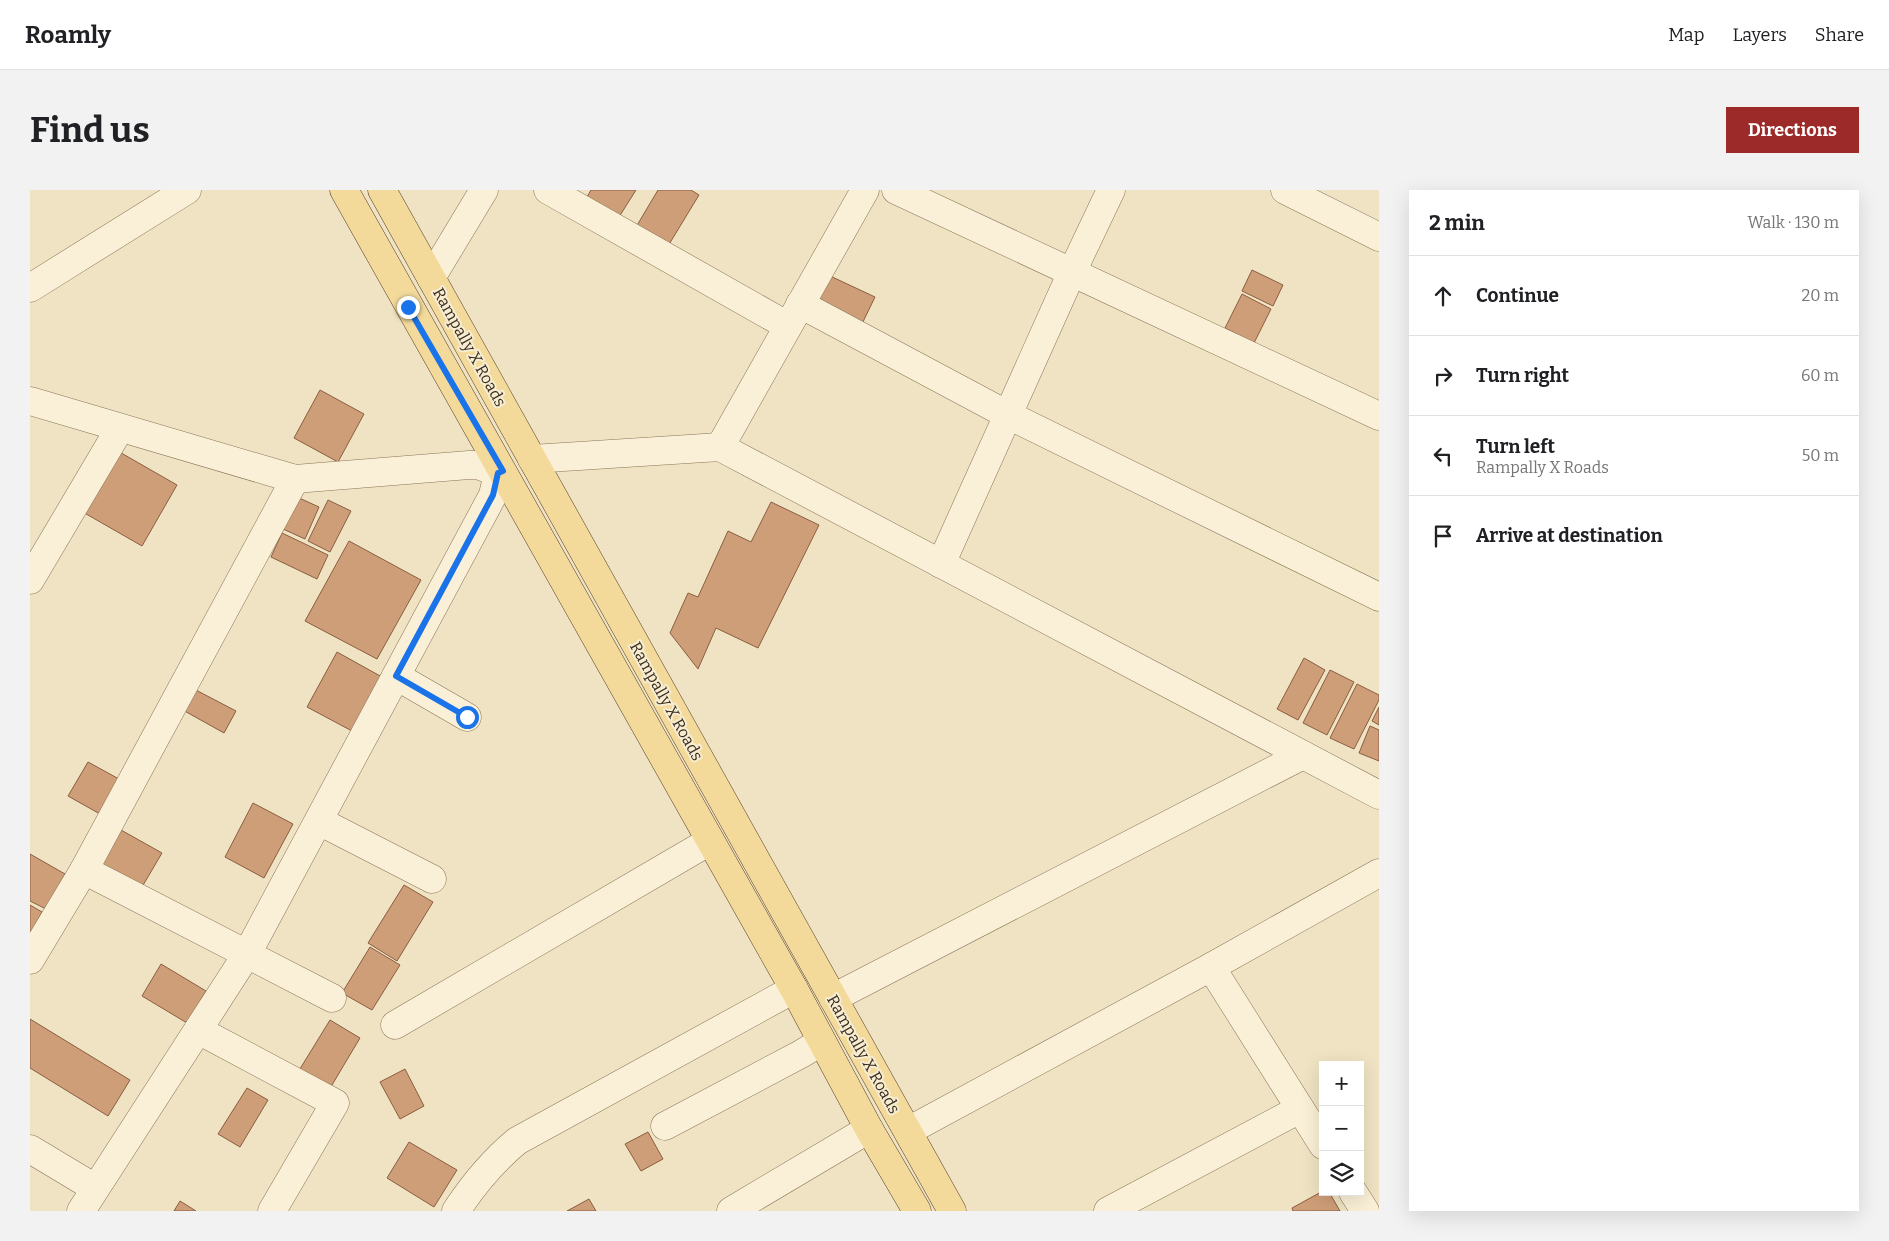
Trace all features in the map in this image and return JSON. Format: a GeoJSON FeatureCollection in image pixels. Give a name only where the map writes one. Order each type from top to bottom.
{"type":"FeatureCollection","features":[{"type":"Feature","properties":{"kind":"main road","name":"Rampally X Roads"},"geometry":{"type":"LineString","coordinates":[[344,190],[500,472],[794,989],[869,1129],[917,1211]]}},
{"type":"Feature","properties":{"kind":"main road","name":"Rampally X Roads"},"geometry":{"type":"LineString","coordinates":[[382,190],[952,1211]]}},
{"type":"Feature","properties":{"kind":"street"},"geometry":{"type":"LineString","coordinates":[[30,288],[187,190]]}},
{"type":"Feature","properties":{"kind":"street"},"geometry":{"type":"LineString","coordinates":[[431,278],[484,190]]}},
{"type":"Feature","properties":{"kind":"street"},"geometry":{"type":"LineString","coordinates":[[548,190],[794,315],[1008,415],[1379,597]]}},
{"type":"Feature","properties":{"kind":"street"},"geometry":{"type":"LineString","coordinates":[[720,447],[865,190]]}},
{"type":"Feature","properties":{"kind":"street"},"geometry":{"type":"LineString","coordinates":[[896,190],[1379,416]]}},
{"type":"Feature","properties":{"kind":"street"},"geometry":{"type":"LineString","coordinates":[[941,564],[1072,272],[1111,190]]}},
{"type":"Feature","properties":{"kind":"street"},"geometry":{"type":"LineString","coordinates":[[1285,190],[1379,236]]}},
{"type":"Feature","properties":{"kind":"street"},"geometry":{"type":"LineString","coordinates":[[30,401],[295,479],[469,465],[478,465],[500,472],[493,495],[247,954],[81,1211]]}},
{"type":"Feature","properties":{"kind":"street"},"geometry":{"type":"LineString","coordinates":[[30,580],[120,428]]}},
{"type":"Feature","properties":{"kind":"street"},"geometry":{"type":"LineString","coordinates":[[532,459],[720,447],[1379,795]]}},
{"type":"Feature","properties":{"kind":"street"},"geometry":{"type":"LineString","coordinates":[[30,960],[84,870],[295,479]]}},
{"type":"Feature","properties":{"kind":"street"},"geometry":{"type":"LineString","coordinates":[[396,676],[467,717]]}},
{"type":"Feature","properties":{"kind":"street"},"geometry":{"type":"LineString","coordinates":[[833,998],[1302,755]]}},
{"type":"Feature","properties":{"kind":"street"},"geometry":{"type":"LineString","coordinates":[[318,821],[432,879]]}},
{"type":"Feature","properties":{"kind":"street"},"geometry":{"type":"LineString","coordinates":[[395,1025],[710,842]]}},
{"type":"Feature","properties":{"kind":"street"},"geometry":{"type":"LineString","coordinates":[[84,870],[332,998]]}},
{"type":"Feature","properties":{"kind":"street"},"geometry":{"type":"LineString","coordinates":[[908,1131],[1379,873]]}},
{"type":"Feature","properties":{"kind":"street"},"geometry":{"type":"LineString","coordinates":[[1210,967],[1319,1139]]}},
{"type":"Feature","properties":{"kind":"street"},"geometry":{"type":"LineString","coordinates":[[456,1211],[467,1193],[500,1155],[517,1140],[794,989]]}},
{"type":"Feature","properties":{"kind":"street"},"geometry":{"type":"LineString","coordinates":[[198,1030],[335,1103],[272,1211]]}},
{"type":"Feature","properties":{"kind":"street"},"geometry":{"type":"LineString","coordinates":[[665,1126],[821,1042]]}},
{"type":"Feature","properties":{"kind":"street"},"geometry":{"type":"LineString","coordinates":[[1108,1211],[1300,1109]]}},
{"type":"Feature","properties":{"kind":"street"},"geometry":{"type":"LineString","coordinates":[[731,1211],[869,1129]]}},
{"type":"Feature","properties":{"kind":"street"},"geometry":{"type":"LineString","coordinates":[[30,1149],[95,1188]]}},
{"type":"Feature","properties":{"kind":"street"},"geometry":{"type":"LineString","coordinates":[[1356,1196],[1365,1211]]}},
{"type":"Feature","properties":{"kind":"building"},"geometry":{"type":"Polygon","coordinates":[[[591,190],[636,190],[619,217],[587,197],[591,190]]]}},
{"type":"Feature","properties":{"kind":"building"},"geometry":{"type":"Polygon","coordinates":[[[658,190],[691,190],[699,195],[668,246],[636,227],[658,190]]]}},
{"type":"Feature","properties":{"kind":"building"},"geometry":{"type":"Polygon","coordinates":[[[1252,270],[1283,285],[1273,306],[1242,291],[1252,270]]]}},
{"type":"Feature","properties":{"kind":"building"},"geometry":{"type":"Polygon","coordinates":[[[828,275],[875,297],[860,328],[813,306],[828,275]]]}},
{"type":"Feature","properties":{"kind":"building"},"geometry":{"type":"Polygon","coordinates":[[[1242,294],[1271,309],[1254,343],[1225,328],[1242,294]]]}},
{"type":"Feature","properties":{"kind":"building"},"geometry":{"type":"Polygon","coordinates":[[[320,390],[364,414],[338,462],[294,438],[320,390]]]}},
{"type":"Feature","properties":{"kind":"building"},"geometry":{"type":"Polygon","coordinates":[[[116,450],[177,485],[142,546],[81,511],[116,450]]]}},
{"type":"Feature","properties":{"kind":"building"},"geometry":{"type":"Polygon","coordinates":[[[297,497],[319,507],[305,539],[283,529],[297,497]]]}},
{"type":"Feature","properties":{"kind":"building"},"geometry":{"type":"Polygon","coordinates":[[[328,500],[351,511],[330,552],[308,541],[328,500]]]}},
{"type":"Feature","properties":{"kind":"building"},"geometry":{"type":"Polygon","coordinates":[[[771,502],[819,525],[758,648],[716,628],[698,669],[670,633],[688,593],[698,597],[728,531],[751,542],[771,502]]]}},
{"type":"Feature","properties":{"kind":"building"},"geometry":{"type":"Polygon","coordinates":[[[282,533],[328,555],[317,579],[271,557],[282,533]]]}},
{"type":"Feature","properties":{"kind":"building"},"geometry":{"type":"Polygon","coordinates":[[[349,541],[421,580],[377,659],[305,621],[349,541]]]}},
{"type":"Feature","properties":{"kind":"building"},"geometry":{"type":"Polygon","coordinates":[[[337,652],[382,677],[352,731],[307,707],[337,652]]]}},
{"type":"Feature","properties":{"kind":"building"},"geometry":{"type":"Polygon","coordinates":[[[1304,658],[1325,670],[1298,720],[1277,709],[1304,658]]]}},
{"type":"Feature","properties":{"kind":"building"},"geometry":{"type":"Polygon","coordinates":[[[1330,670],[1354,682],[1327,735],[1303,723],[1330,670]]]}},
{"type":"Feature","properties":{"kind":"building"},"geometry":{"type":"Polygon","coordinates":[[[1357,684],[1379,695],[1379,700],[1354,749],[1330,738],[1357,684]]]}},
{"type":"Feature","properties":{"kind":"building"},"geometry":{"type":"Polygon","coordinates":[[[192,688],[236,711],[224,733],[181,709],[192,688]]]}},
{"type":"Feature","properties":{"kind":"building"},"geometry":{"type":"Polygon","coordinates":[[[1379,707],[1379,725],[1372,721],[1379,707]]]}},
{"type":"Feature","properties":{"kind":"building"},"geometry":{"type":"Polygon","coordinates":[[[1370,726],[1379,730],[1379,761],[1359,753],[1370,726]]]}},
{"type":"Feature","properties":{"kind":"building"},"geometry":{"type":"Polygon","coordinates":[[[88,762],[119,779],[100,814],[68,796],[88,762]]]}},
{"type":"Feature","properties":{"kind":"building"},"geometry":{"type":"Polygon","coordinates":[[[253,803],[293,824],[264,878],[225,857],[253,803]]]}},
{"type":"Feature","properties":{"kind":"building"},"geometry":{"type":"Polygon","coordinates":[[[121,830],[162,853],[142,887],[101,864],[121,830]]]}},
{"type":"Feature","properties":{"kind":"building"},"geometry":{"type":"Polygon","coordinates":[[[30,854],[65,874],[46,909],[30,901],[30,854]]]}},
{"type":"Feature","properties":{"kind":"building"},"geometry":{"type":"Polygon","coordinates":[[[404,885],[433,902],[397,961],[368,943],[404,885]]]}},
{"type":"Feature","properties":{"kind":"building"},"geometry":{"type":"Polygon","coordinates":[[[30,905],[42,912],[30,935],[30,905]]]}},
{"type":"Feature","properties":{"kind":"building"},"geometry":{"type":"Polygon","coordinates":[[[370,947],[400,965],[372,1010],[342,993],[370,947]]]}},
{"type":"Feature","properties":{"kind":"building"},"geometry":{"type":"Polygon","coordinates":[[[161,964],[206,991],[187,1023],[142,996],[161,964]]]}},
{"type":"Feature","properties":{"kind":"building"},"geometry":{"type":"Polygon","coordinates":[[[30,1019],[130,1080],[108,1116],[30,1068],[30,1019]]]}},
{"type":"Feature","properties":{"kind":"building"},"geometry":{"type":"Polygon","coordinates":[[[330,1020],[360,1038],[329,1090],[298,1072],[330,1020]]]}},
{"type":"Feature","properties":{"kind":"building"},"geometry":{"type":"Polygon","coordinates":[[[405,1069],[424,1106],[400,1119],[380,1082],[405,1069]]]}},
{"type":"Feature","properties":{"kind":"building"},"geometry":{"type":"Polygon","coordinates":[[[247,1088],[268,1100],[240,1147],[218,1134],[247,1088]]]}},
{"type":"Feature","properties":{"kind":"building"},"geometry":{"type":"Polygon","coordinates":[[[648,1132],[663,1159],[641,1171],[625,1144],[648,1132]]]}},
{"type":"Feature","properties":{"kind":"building"},"geometry":{"type":"Polygon","coordinates":[[[409,1142],[457,1170],[434,1207],[387,1178],[409,1142]]]}},
{"type":"Feature","properties":{"kind":"building"},"geometry":{"type":"Polygon","coordinates":[[[1319,1193],[1319,1196],[1331,1196],[1340,1211],[1293,1211],[1292,1208],[1319,1193]]]}},
{"type":"Feature","properties":{"kind":"building"},"geometry":{"type":"Polygon","coordinates":[[[589,1199],[596,1211],[567,1211],[589,1199]]]}},
{"type":"Feature","properties":{"kind":"building"},"geometry":{"type":"Polygon","coordinates":[[[180,1201],[196,1211],[174,1211],[180,1201]]]}},
{"type":"Feature","properties":{"kind":"route"},"geometry":{"type":"LineString","coordinates":[[408,307],[503,471],[498,473],[493,495],[396,676],[467,717]]}}]}
